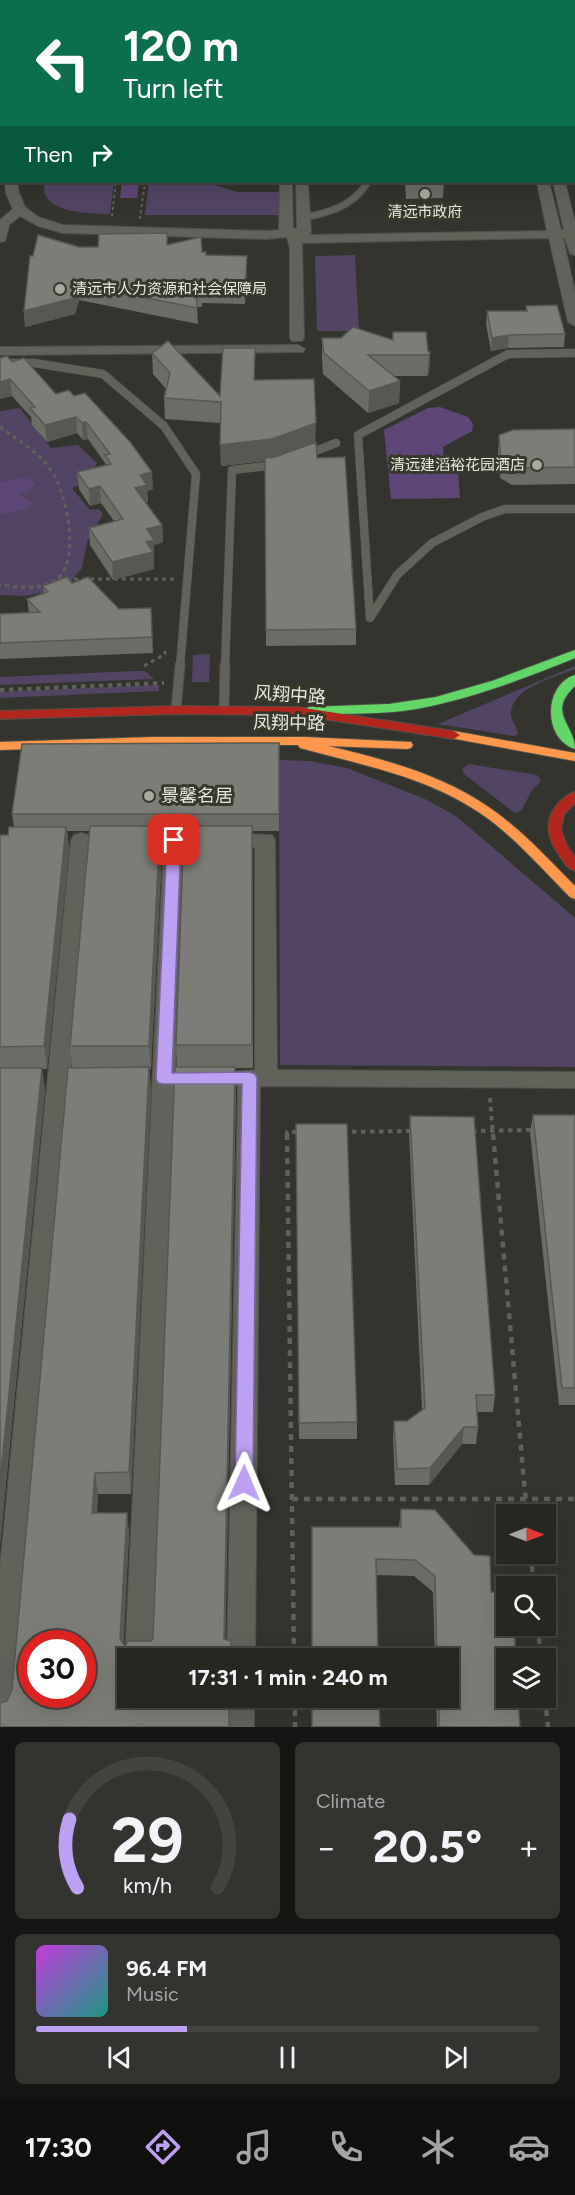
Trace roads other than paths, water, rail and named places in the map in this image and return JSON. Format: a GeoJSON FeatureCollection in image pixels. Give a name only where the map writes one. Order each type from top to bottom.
{"type":"FeatureCollection","features":[{"type":"Feature","properties":{"kind":"main road"},"geometry":{"type":"LineString","coordinates":[[297,711],[387,708],[440,700],[510,679],[575,654]]}},
{"type":"Feature","properties":{"kind":"main road"},"geometry":{"type":"LineString","coordinates":[[575,679],[562,689],[555,707],[560,730],[575,745]]}},
{"type":"Feature","properties":{"kind":"main road","name":"风翔中路"},"geometry":{"type":"LineString","coordinates":[[0,715],[176,710],[297,711],[466,737],[575,757]]}},
{"type":"Feature","properties":{"kind":"main road","name":"凤翔中路"},"geometry":{"type":"LineString","coordinates":[[0,746],[171,741],[282,741],[372,743],[424,747]]}},
{"type":"Feature","properties":{"kind":"main road"},"geometry":{"type":"LineString","coordinates":[[282,741],[372,760],[455,793],[506,826],[575,894]]}},
{"type":"Feature","properties":{"kind":"main road"},"geometry":{"type":"LineString","coordinates":[[575,796],[559,810],[555,817],[554,833],[559,848],[575,866]]}},
{"type":"Feature","properties":{"kind":"street"},"geometry":{"type":"LineString","coordinates":[[11,183],[13,201],[19,210],[45,224],[82,231],[300,228]]}},
{"type":"Feature","properties":{"kind":"street"},"geometry":{"type":"LineString","coordinates":[[286,183],[286,230],[300,228]]}},
{"type":"Feature","properties":{"kind":"street"},"geometry":{"type":"LineString","coordinates":[[0,351],[298,343],[297,248],[302,183]]}},
{"type":"Feature","properties":{"kind":"street"},"geometry":{"type":"LineString","coordinates":[[543,183],[575,322]]}},
{"type":"Feature","properties":{"kind":"street"},"geometry":{"type":"LineString","coordinates":[[559,183],[573,230],[575,251]]}},
{"type":"Feature","properties":{"kind":"street"},"geometry":{"type":"LineString","coordinates":[[0,238],[3,224],[19,210]]}},
{"type":"Feature","properties":{"kind":"street"},"geometry":{"type":"LineString","coordinates":[[300,228],[301,238],[573,230]]}},
{"type":"Feature","properties":{"kind":"street"},"geometry":{"type":"LineString","coordinates":[[0,1708],[71,1080],[81,840]]}},
{"type":"Feature","properties":{"kind":"street"},"geometry":{"type":"LineString","coordinates":[[151,840],[265,840],[241,1648]]}},
{"type":"Feature","properties":{"kind":"street"},"geometry":{"type":"LineString","coordinates":[[139,1648],[163,1079],[193,840]]}},
{"type":"Feature","properties":{"kind":"street"},"geometry":{"type":"LineString","coordinates":[[217,1078],[575,1080]]}},
{"type":"Feature","properties":{"kind":"street"},"geometry":{"type":"LineString","coordinates":[[36,1080],[71,1080]]}},
{"type":"Feature","properties":{"kind":"street"},"geometry":{"type":"LineString","coordinates":[[136,1727],[137,1708]]}},
{"type":"Feature","properties":{"kind":"street"},"geometry":{"type":"LineString","coordinates":[[240,1708],[240,1727]]}},
{"type":"Feature","properties":{"kind":"lane"},"geometry":{"type":"LineString","coordinates":[[300,228],[361,196],[368,183]]}},
{"type":"Feature","properties":{"kind":"lane"},"geometry":{"type":"LineString","coordinates":[[575,353],[508,354],[358,435],[370,618],[397,575],[432,543],[482,517],[505,509],[575,509]]}},
{"type":"Feature","properties":{"kind":"lane"},"geometry":{"type":"LineString","coordinates":[[0,363],[34,363],[103,374],[164,426],[195,474],[176,710]]}},
{"type":"Feature","properties":{"kind":"lane"},"geometry":{"type":"LineString","coordinates":[[294,459],[336,443]]}},
{"type":"Feature","properties":{"kind":"lane"},"geometry":{"type":"LineString","coordinates":[[224,710],[232,470],[284,462]]}},
{"type":"Feature","properties":{"kind":"place","name":"清远市政府"},"geometry":{"type":"Point","coordinates":[425,194]}},
{"type":"Feature","properties":{"kind":"place","name":"清远市人力资源和社会保障局"},"geometry":{"type":"Point","coordinates":[60,289]}},
{"type":"Feature","properties":{"kind":"place","name":"清远建滔裕花园酒店"},"geometry":{"type":"Point","coordinates":[537,465]}},
{"type":"Feature","properties":{"kind":"place","name":"景馨名居"},"geometry":{"type":"Point","coordinates":[149,796]}}]}
